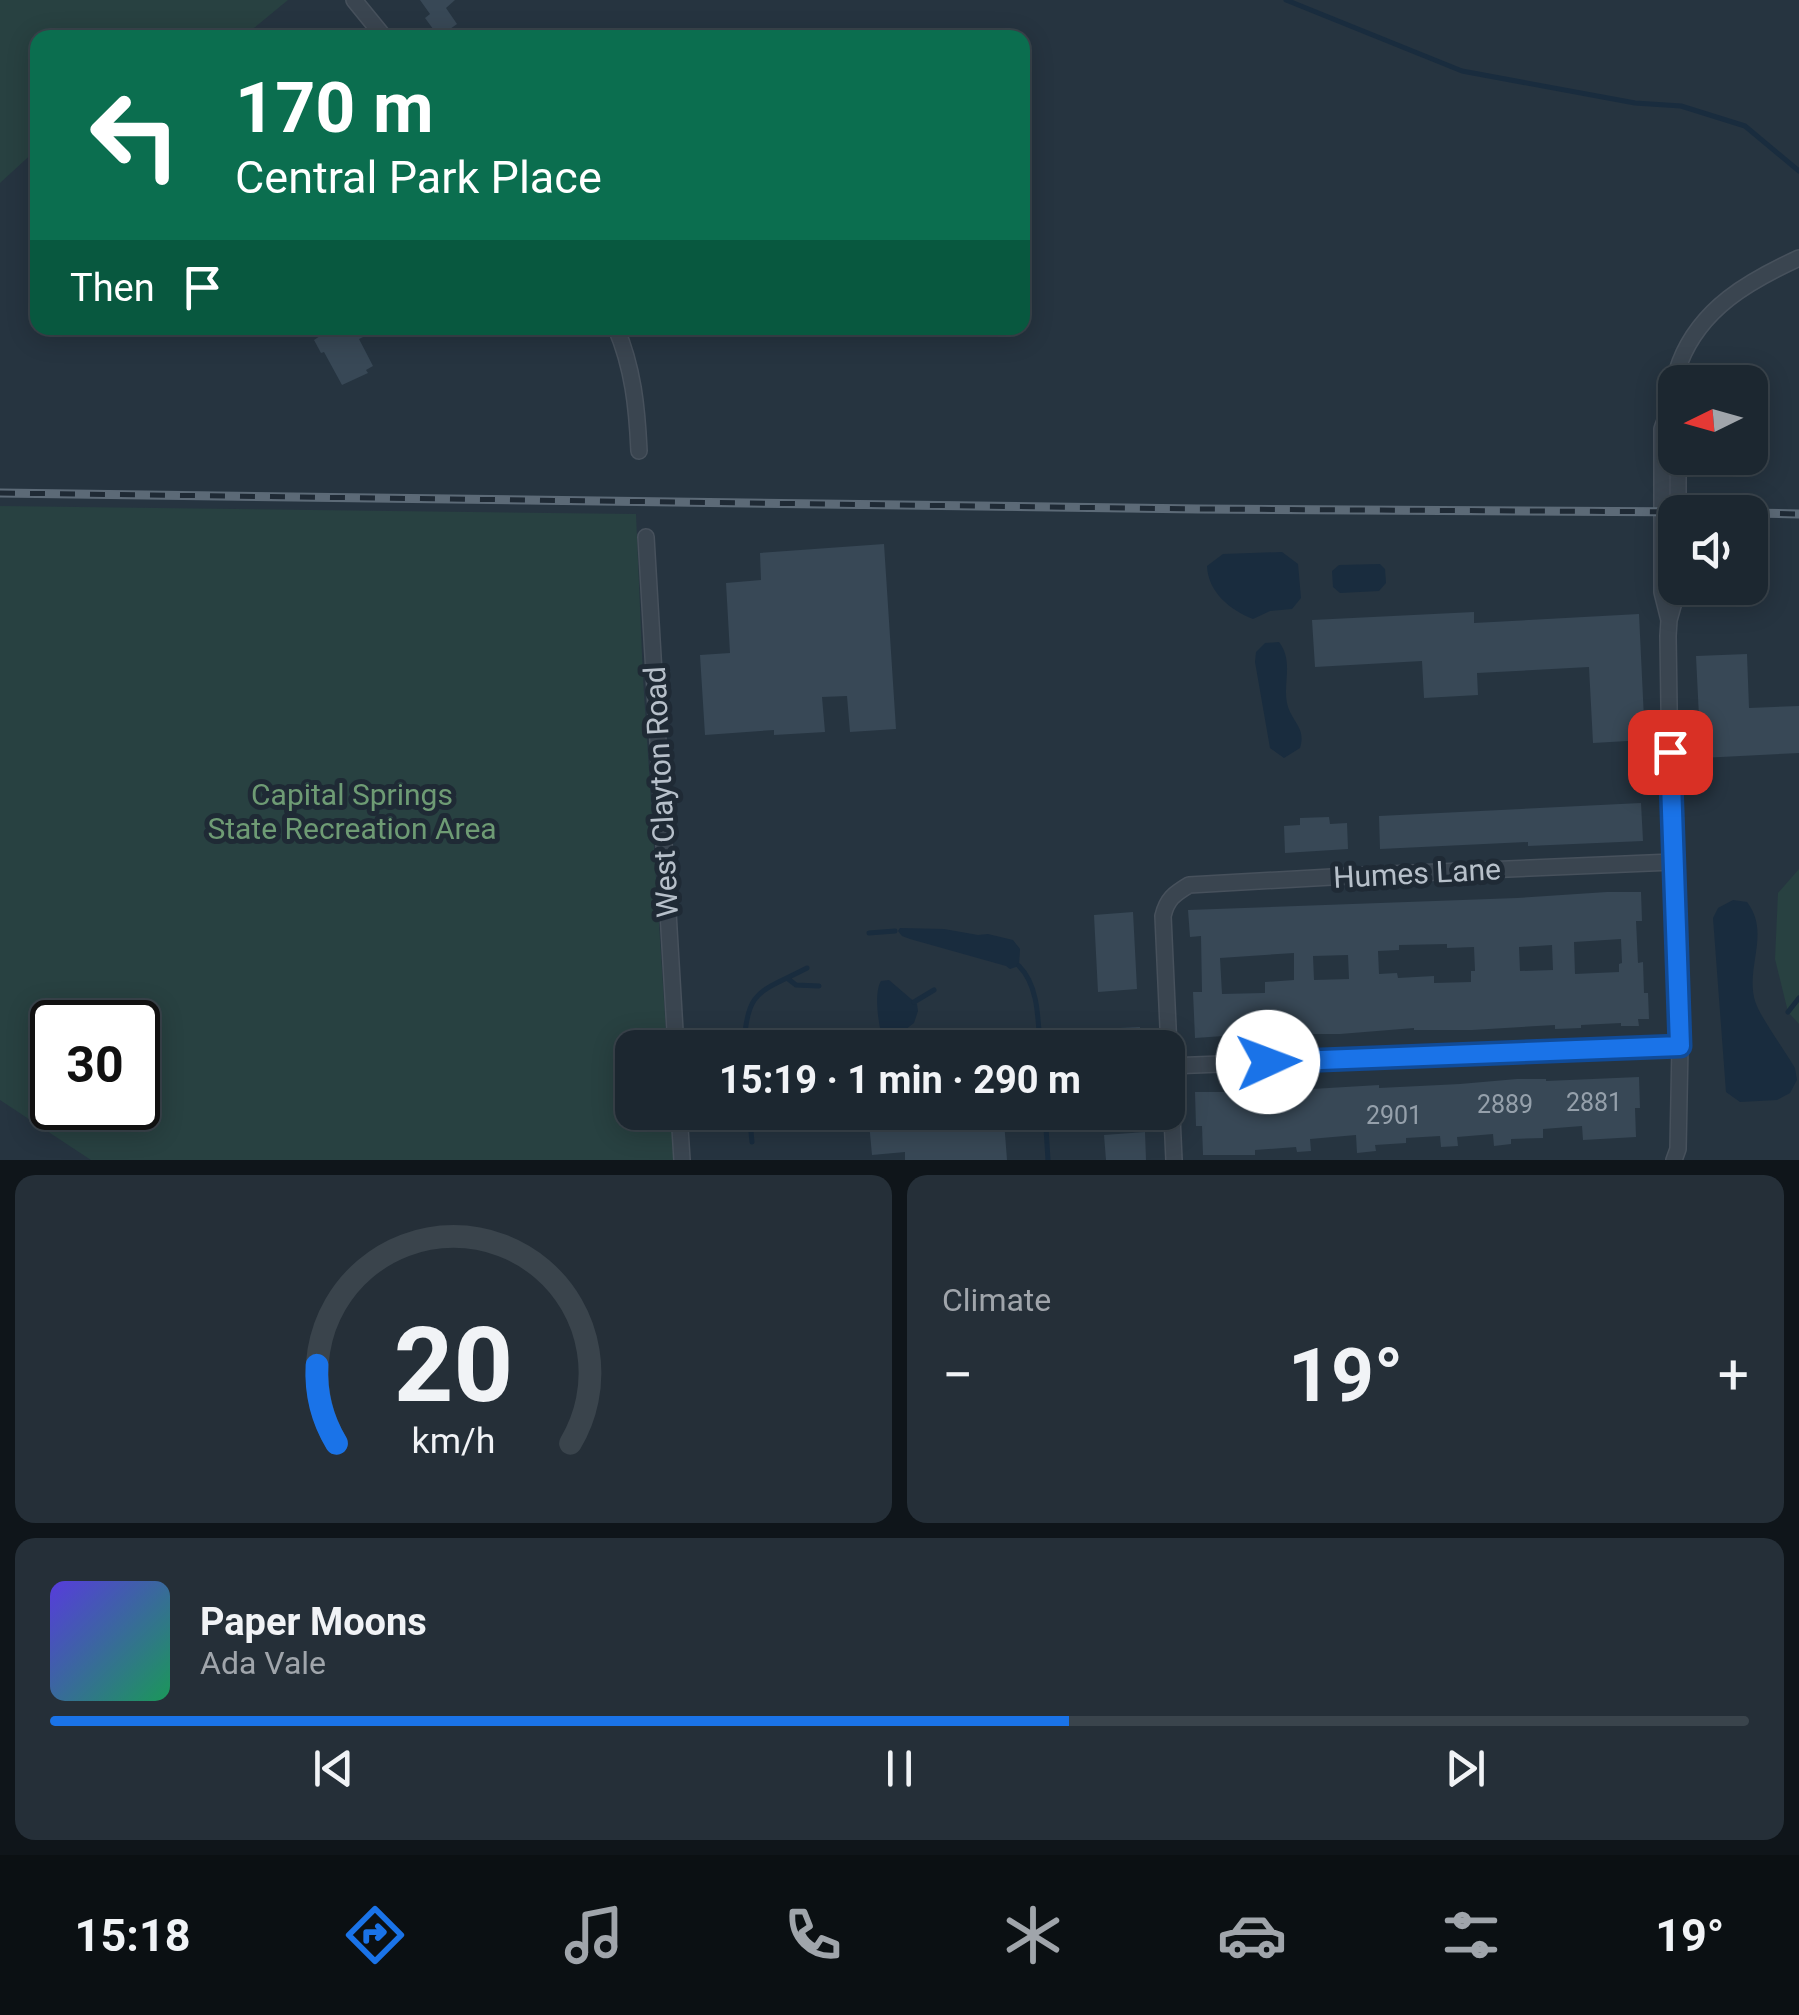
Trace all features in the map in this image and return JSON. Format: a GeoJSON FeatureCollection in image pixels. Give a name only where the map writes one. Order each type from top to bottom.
{"type":"FeatureCollection","features":[{"type":"Feature","properties":{"kind":"street"},"geometry":{"type":"LineString","coordinates":[[354,0],[378,30]]}},
{"type":"Feature","properties":{"kind":"street"},"geometry":{"type":"LineString","coordinates":[[1679,365],[1705,320],[1728,296],[1758,276],[1799,258]]}},
{"type":"Feature","properties":{"kind":"street"},"geometry":{"type":"LineString","coordinates":[[619,335],[633,378],[639,451]]}},
{"type":"Feature","properties":{"kind":"street"},"geometry":{"type":"LineString","coordinates":[[1661,475],[1662,592],[1669,620]]}},
{"type":"Feature","properties":{"kind":"street","name":"West Clayton Road"},"geometry":{"type":"LineString","coordinates":[[646,537],[675,1030]]}},
{"type":"Feature","properties":{"kind":"street"},"geometry":{"type":"LineString","coordinates":[[1673,605],[1668,656],[1672,862],[1678,946],[1680,1156]]}},
{"type":"Feature","properties":{"kind":"street","name":"Humes Lane"},"geometry":{"type":"LineString","coordinates":[[1168,1030],[1163,916],[1167,900],[1188,885],[1672,862]]}},
{"type":"Feature","properties":{"kind":"street"},"geometry":{"type":"LineString","coordinates":[[1185,1065],[1680,1046]]}},
{"type":"Feature","properties":{"kind":"street"},"geometry":{"type":"LineString","coordinates":[[681,1130],[682,1160]]}},
{"type":"Feature","properties":{"kind":"street"},"geometry":{"type":"LineString","coordinates":[[1172,1130],[1174,1160]]}},
{"type":"Feature","properties":{"kind":"green space"},"geometry":{"type":"Polygon","coordinates":[[[0,0],[288,0],[252,30],[30,30],[30,155],[0,183],[0,0]]]}},
{"type":"Feature","properties":{"kind":"green space","name":"Capital Springs State Recreation Area"},"geometry":{"type":"Polygon","coordinates":[[[0,506],[636,514],[666,1030],[615,1030],[615,1130],[672,1130],[674,1160],[91,1160],[46,1130],[160,1130],[160,1000],[30,1000],[30,1120],[0,1100],[0,506]]]}},
{"type":"Feature","properties":{"kind":"green space"},"geometry":{"type":"Polygon","coordinates":[[[1799,869],[1799,1024],[1788,1012],[1775,959],[1778,893],[1799,869]]]}},
{"type":"Feature","properties":{"kind":"water"},"geometry":{"type":"Polygon","coordinates":[[[1282,552],[1298,564],[1301,598],[1292,609],[1270,611],[1253,619],[1236,611],[1211,584],[1207,566],[1223,554],[1282,552]]]}},
{"type":"Feature","properties":{"kind":"water"},"geometry":{"type":"Polygon","coordinates":[[[1380,564],[1385,569],[1386,583],[1379,591],[1340,593],[1333,587],[1332,571],[1339,565],[1380,564]]]}},
{"type":"Feature","properties":{"kind":"water"},"geometry":{"type":"Polygon","coordinates":[[[1279,642],[1286,659],[1287,703],[1302,737],[1300,748],[1284,758],[1270,748],[1255,662],[1256,652],[1265,643],[1279,642]]]}},
{"type":"Feature","properties":{"kind":"water"},"geometry":{"type":"Polygon","coordinates":[[[1733,900],[1747,902],[1754,914],[1755,1001],[1795,1068],[1797,1080],[1790,1093],[1777,1100],[1740,1102],[1726,1092],[1713,918],[1718,908],[1733,900]]]}},
{"type":"Feature","properties":{"kind":"water"},"geometry":{"type":"Polygon","coordinates":[[[900,928],[944,929],[1013,940],[1020,949],[1019,966],[1010,969],[910,939],[902,936],[900,928]]]}},
{"type":"Feature","properties":{"kind":"water"},"geometry":{"type":"Polygon","coordinates":[[[889,980],[917,1004],[914,1023],[905,1030],[881,1030],[877,994],[881,981],[889,980]]]}},
{"type":"Feature","properties":{"kind":"building"},"geometry":{"type":"Polygon","coordinates":[[[420,0],[455,0],[446,8],[457,24],[449,30],[434,30],[425,18],[430,14],[420,0]]]}},
{"type":"Feature","properties":{"kind":"building"},"geometry":{"type":"Polygon","coordinates":[[[367,335],[359,339],[373,366],[366,370],[368,373],[342,385],[314,340],[320,336],[367,335]]]}},
{"type":"Feature","properties":{"kind":"building"},"geometry":{"type":"Polygon","coordinates":[[[884,544],[896,729],[850,732],[847,696],[822,697],[825,732],[774,735],[774,730],[705,735],[700,655],[730,653],[726,583],[761,580],[760,553],[884,544]]]}},
{"type":"Feature","properties":{"kind":"building"},"geometry":{"type":"Polygon","coordinates":[[[1474,612],[1474,623],[1639,614],[1645,740],[1593,743],[1589,667],[1477,673],[1478,695],[1424,698],[1422,661],[1315,667],[1312,620],[1474,612]]]}},
{"type":"Feature","properties":{"kind":"building"},"geometry":{"type":"Polygon","coordinates":[[[1747,654],[1749,708],[1799,706],[1799,753],[1701,758],[1696,656],[1747,654]]]}},
{"type":"Feature","properties":{"kind":"building"},"geometry":{"type":"Polygon","coordinates":[[[1641,803],[1643,841],[1380,849],[1379,816],[1641,803]]]}},
{"type":"Feature","properties":{"kind":"building"},"geometry":{"type":"Polygon","coordinates":[[[1329,817],[1330,824],[1347,823],[1348,849],[1285,853],[1284,826],[1300,825],[1300,818],[1329,817]]]}},
{"type":"Feature","properties":{"kind":"building"},"geometry":{"type":"Polygon","coordinates":[[[1641,892],[1642,921],[1636,921],[1638,963],[1643,962],[1649,1019],[1638,1019],[1639,1026],[1621,1023],[1555,1029],[1555,1025],[1472,1030],[1414,1028],[1288,1034],[1289,1037],[1267,1038],[1267,1033],[1195,1038],[1193,992],[1202,992],[1201,936],[1190,937],[1188,910],[1641,892]],[[1621,939],[1574,942],[1575,974],[1619,972],[1621,939]],[[1399,945],[1399,950],[1378,951],[1379,974],[1397,973],[1398,978],[1434,976],[1434,983],[1471,982],[1471,971],[1475,971],[1474,947],[1399,945]],[[1552,945],[1519,947],[1520,971],[1553,970],[1552,945]],[[1294,953],[1220,958],[1222,994],[1265,993],[1265,982],[1294,980],[1294,953]],[[1348,955],[1313,956],[1314,980],[1349,979],[1348,955]]]}},
{"type":"Feature","properties":{"kind":"building"},"geometry":{"type":"Polygon","coordinates":[[[1133,912],[1137,989],[1098,992],[1094,915],[1133,912]]]}},
{"type":"Feature","properties":{"kind":"building"},"geometry":{"type":"Polygon","coordinates":[[[1140,1027],[1140,1030],[1100,1030],[1140,1027]]]}},
{"type":"Feature","properties":{"kind":"building"},"geometry":{"type":"Polygon","coordinates":[[[1639,1077],[1636,1137],[1583,1140],[1582,1126],[1543,1129],[1543,1138],[1511,1139],[1511,1144],[1494,1146],[1493,1134],[1457,1137],[1458,1146],[1441,1147],[1440,1136],[1406,1138],[1406,1143],[1375,1145],[1376,1151],[1357,1153],[1356,1135],[1310,1139],[1311,1151],[1297,1152],[1296,1147],[1255,1150],[1255,1155],[1203,1155],[1202,1126],[1196,1126],[1195,1092],[1639,1077]]]}},
{"type":"Feature","properties":{"kind":"building"},"geometry":{"type":"Polygon","coordinates":[[[870,1130],[1005,1130],[1007,1160],[905,1160],[905,1152],[872,1155],[870,1130]]]}},
{"type":"Feature","properties":{"kind":"building"},"geometry":{"type":"Polygon","coordinates":[[[1145,1132],[1146,1160],[1106,1160],[1104,1135],[1145,1132]]]}},
{"type":"Feature","properties":{"kind":"waterway"},"geometry":{"type":"LineString","coordinates":[[1286,0],[1462,71],[1635,103],[1681,106],[1745,126],[1799,171]]}},
{"type":"Feature","properties":{"kind":"waterway"},"geometry":{"type":"LineString","coordinates":[[869,933],[895,931]]}},
{"type":"Feature","properties":{"kind":"waterway"},"geometry":{"type":"LineString","coordinates":[[1019,966],[1034,994],[1039,1030]]}},
{"type":"Feature","properties":{"kind":"waterway"},"geometry":{"type":"LineString","coordinates":[[745,1030],[759,994],[807,968]]}},
{"type":"Feature","properties":{"kind":"waterway"},"geometry":{"type":"LineString","coordinates":[[787,978],[796,985],[819,986]]}},
{"type":"Feature","properties":{"kind":"waterway"},"geometry":{"type":"LineString","coordinates":[[914,1002],[934,990]]}},
{"type":"Feature","properties":{"kind":"waterway"},"geometry":{"type":"LineString","coordinates":[[1788,1012],[1799,998]]}},
{"type":"Feature","properties":{"kind":"waterway"},"geometry":{"type":"LineString","coordinates":[[751,1130],[752,1142]]}},
{"type":"Feature","properties":{"kind":"waterway"},"geometry":{"type":"LineString","coordinates":[[1046,1130],[1048,1160]]}},
{"type":"Feature","properties":{"kind":"railway"},"geometry":{"type":"LineString","coordinates":[[0,493],[1658,512]]}},
{"type":"Feature","properties":{"kind":"railway"},"geometry":{"type":"LineString","coordinates":[[1768,513],[1799,514]]}},
{"type":"Feature","properties":{"kind":"route"},"geometry":{"type":"LineString","coordinates":[[1268,1062],[1680,1046],[1670,752]]}}]}
